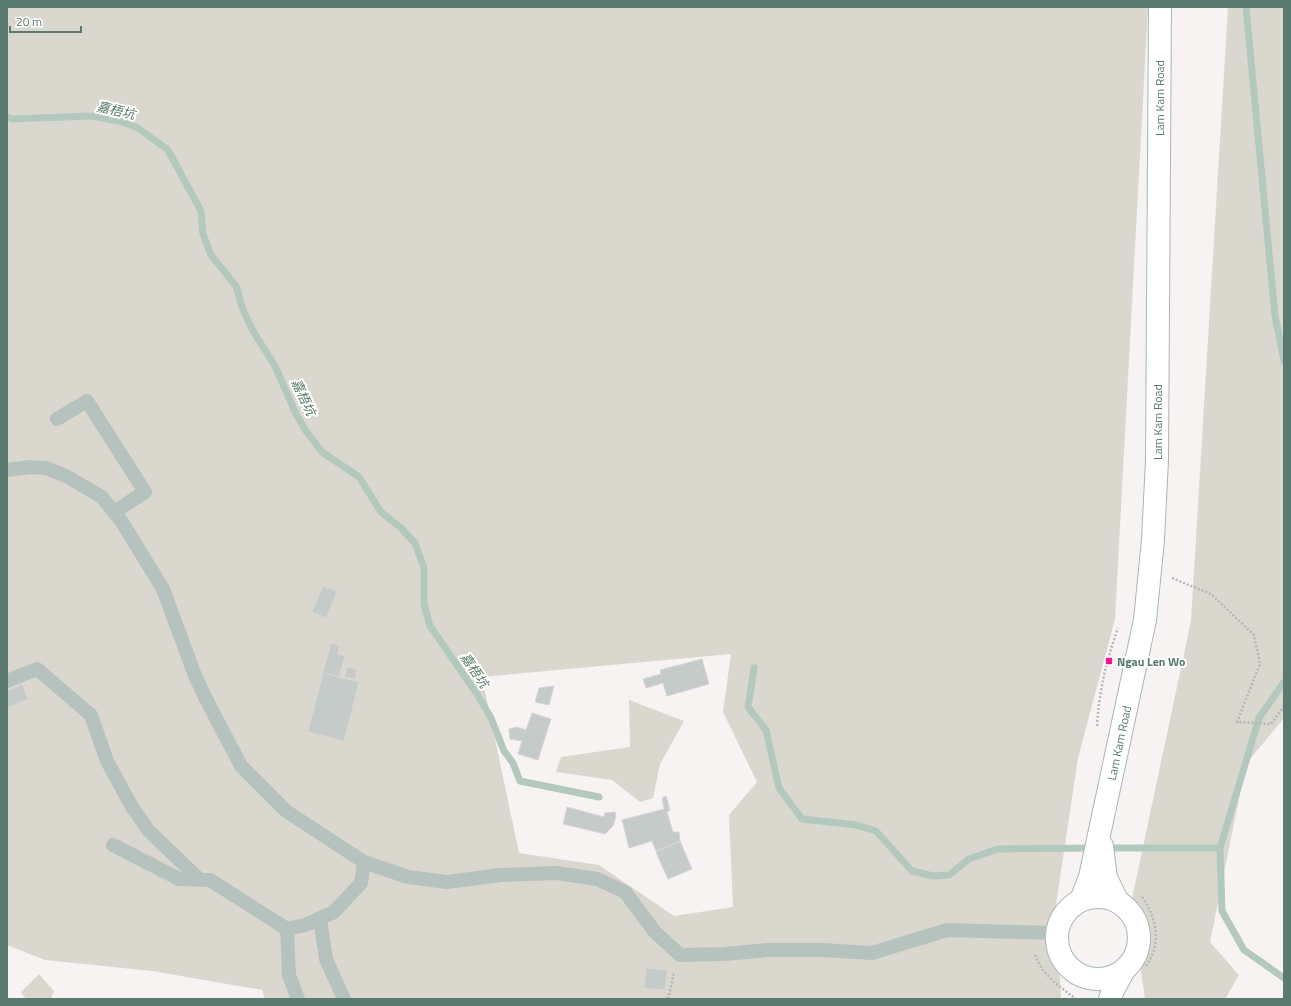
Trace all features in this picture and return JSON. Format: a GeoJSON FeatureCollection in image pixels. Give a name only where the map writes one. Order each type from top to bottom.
{"type":"FeatureCollection","features":[{"type":"Feature","properties":{"kind":"main road","name":"Lam Kam Road"},"geometry":{"type":"LineString","coordinates":[[1081,900],[1090,877],[1145,620],[1153,540],[1157,460],[1160,7]]}},
{"type":"Feature","properties":{"kind":"main road","name":"Lam Kam Road"},"geometry":{"type":"LineString","coordinates":[[1100,831],[1106,878],[1118,902]]}},
{"type":"Feature","properties":{"kind":"main road","name":"Lam Kam Road"},"geometry":{"type":"LineString","coordinates":[[1095,897],[1109,898],[1122,904],[1132,914],[1138,927],[1139,941],[1136,955],[1128,967],[1117,976],[1103,980],[1091,980],[1068,968],[1061,958],[1057,946],[1056,933],[1061,919],[1069,908],[1081,900],[1095,897]]}},
{"type":"Feature","properties":{"kind":"main road","name":"Lam Kam Road"},"geometry":{"type":"LineString","coordinates":[[1110,999],[1113,990],[1124,970]]}},
{"type":"Feature","properties":{"kind":"main road","name":"Lam Kam Road"},"geometry":{"type":"LineString","coordinates":[[1083,977],[1098,999]]}},
{"type":"Feature","properties":{"kind":"lane"},"geometry":{"type":"LineString","coordinates":[[56,419],[87,401],[145,492],[114,512]]}},
{"type":"Feature","properties":{"kind":"lane"},"geometry":{"type":"LineString","coordinates":[[7,470],[30,467],[46,468],[66,476],[102,498],[122,522],[163,589],[199,685],[241,766],[286,811],[364,862],[408,877],[447,882],[501,875],[557,873],[597,879],[625,892],[655,932],[680,955],[725,954],[768,950],[822,950],[872,953],[948,930],[1056,933]]}},
{"type":"Feature","properties":{"kind":"lane"},"geometry":{"type":"LineString","coordinates":[[7,681],[37,669],[91,715],[107,760],[132,807],[149,831],[200,880]]}},
{"type":"Feature","properties":{"kind":"lane"},"geometry":{"type":"LineString","coordinates":[[113,845],[180,879],[210,880],[287,929],[305,925],[334,912],[361,883],[364,862]]}},
{"type":"Feature","properties":{"kind":"lane"},"geometry":{"type":"LineString","coordinates":[[320,918],[326,959],[344,999]]}},
{"type":"Feature","properties":{"kind":"lane"},"geometry":{"type":"LineString","coordinates":[[287,929],[288,975],[298,999]]}},
{"type":"Feature","properties":{"kind":"path"},"geometry":{"type":"LineString","coordinates":[[1170,577],[1211,594],[1254,635],[1260,664],[1237,722],[1271,724],[1284,706]]}},
{"type":"Feature","properties":{"kind":"path"},"geometry":{"type":"LineString","coordinates":[[668,999],[678,953]]}},
{"type":"Feature","properties":{"kind":"path"},"geometry":{"type":"LineString","coordinates":[[1036,955],[1042,969],[1055,983],[1076,999]]}},
{"type":"Feature","properties":{"kind":"shaded area"},"geometry":{"type":"Polygon","coordinates":[[[7,7],[1148,7],[1115,619],[1078,758],[1056,905],[1061,999],[265,999],[262,990],[152,971],[45,960],[7,945],[7,7]],[[731,654],[482,677],[519,853],[599,865],[674,916],[733,907],[729,815],[757,782],[723,712],[731,654]]]}},
{"type":"Feature","properties":{"kind":"shaded area"},"geometry":{"type":"Polygon","coordinates":[[[1228,7],[1284,7],[1284,718],[1246,764],[1210,942],[1239,975],[1225,999],[1145,999],[1131,903],[1191,621],[1228,7]]]}},
{"type":"Feature","properties":{"kind":"shaded area"},"geometry":{"type":"Polygon","coordinates":[[[629,700],[684,721],[660,764],[653,798],[640,802],[612,780],[556,772],[561,757],[630,747],[629,700]]]}},
{"type":"Feature","properties":{"kind":"shaded area"},"geometry":{"type":"Polygon","coordinates":[[[39,974],[54,991],[51,999],[26,999],[21,992],[39,974]]]}},
{"type":"Feature","properties":{"kind":"building"},"geometry":{"type":"Polygon","coordinates":[[[323,586],[337,591],[326,618],[312,612],[323,586]]]}},
{"type":"Feature","properties":{"kind":"building"},"geometry":{"type":"Polygon","coordinates":[[[331,643],[340,646],[337,654],[345,656],[339,677],[323,673],[331,643]]]}},
{"type":"Feature","properties":{"kind":"building"},"geometry":{"type":"Polygon","coordinates":[[[702,659],[709,684],[667,696],[663,683],[646,688],[643,679],[661,674],[660,670],[702,659]]]}},
{"type":"Feature","properties":{"kind":"building"},"geometry":{"type":"Polygon","coordinates":[[[347,667],[357,669],[355,679],[345,677],[347,667]]]}},
{"type":"Feature","properties":{"kind":"building"},"geometry":{"type":"Polygon","coordinates":[[[323,673],[359,682],[344,741],[308,732],[323,673]]]}},
{"type":"Feature","properties":{"kind":"building"},"geometry":{"type":"Polygon","coordinates":[[[22,684],[28,699],[7,708],[7,691],[22,684]]]}},
{"type":"Feature","properties":{"kind":"building"},"geometry":{"type":"Polygon","coordinates":[[[554,686],[549,705],[535,702],[539,688],[554,686]]]}},
{"type":"Feature","properties":{"kind":"building"},"geometry":{"type":"Polygon","coordinates":[[[532,713],[551,719],[538,760],[518,754],[522,741],[510,739],[509,729],[517,727],[526,730],[532,713]]]}},
{"type":"Feature","properties":{"kind":"building"},"geometry":{"type":"Polygon","coordinates":[[[666,796],[670,810],[667,812],[673,832],[679,832],[680,841],[656,851],[652,841],[629,848],[622,820],[664,809],[662,798],[666,796]]]}},
{"type":"Feature","properties":{"kind":"building"},"geometry":{"type":"Polygon","coordinates":[[[567,807],[604,817],[605,813],[615,812],[616,816],[613,826],[605,834],[563,824],[567,807]]]}},
{"type":"Feature","properties":{"kind":"building"},"geometry":{"type":"Polygon","coordinates":[[[680,841],[692,869],[668,879],[656,852],[680,841]]]}},
{"type":"Feature","properties":{"kind":"building"},"geometry":{"type":"Polygon","coordinates":[[[646,968],[667,970],[665,990],[644,988],[646,968]]]}},
{"type":"Feature","properties":{"kind":"waterway"},"geometry":{"type":"LineString","coordinates":[[1246,7],[1275,316],[1284,361]]}},
{"type":"Feature","properties":{"kind":"waterway","name":"嘉梧坑"},"geometry":{"type":"LineString","coordinates":[[7,117],[12,119],[91,116],[119,121],[138,128],[168,150],[201,211],[203,234],[211,255],[236,286],[243,310],[253,331],[275,366],[296,414],[306,431],[322,452],[359,477],[381,512],[400,527],[415,543],[424,568],[424,604],[430,626],[477,694],[491,718],[504,751],[513,763],[520,781],[599,797]]}},
{"type":"Feature","properties":{"kind":"waterway"},"geometry":{"type":"LineString","coordinates":[[754,668],[748,707],[766,730],[779,788],[802,819],[856,825],[876,831],[912,871],[933,876],[949,875],[969,859],[998,849],[1094,848]]}},
{"type":"Feature","properties":{"kind":"waterway"},"geometry":{"type":"LineString","coordinates":[[1284,682],[1259,718],[1220,848],[1222,911],[1244,950],[1284,978]]}},
{"type":"Feature","properties":{"kind":"waterway"},"geometry":{"type":"LineString","coordinates":[[1104,848],[1220,848]]}},
{"type":"Feature","properties":{"kind":"place","name":"Ngau Len Wo"},"geometry":{"type":"Point","coordinates":[1109,661]}}]}
